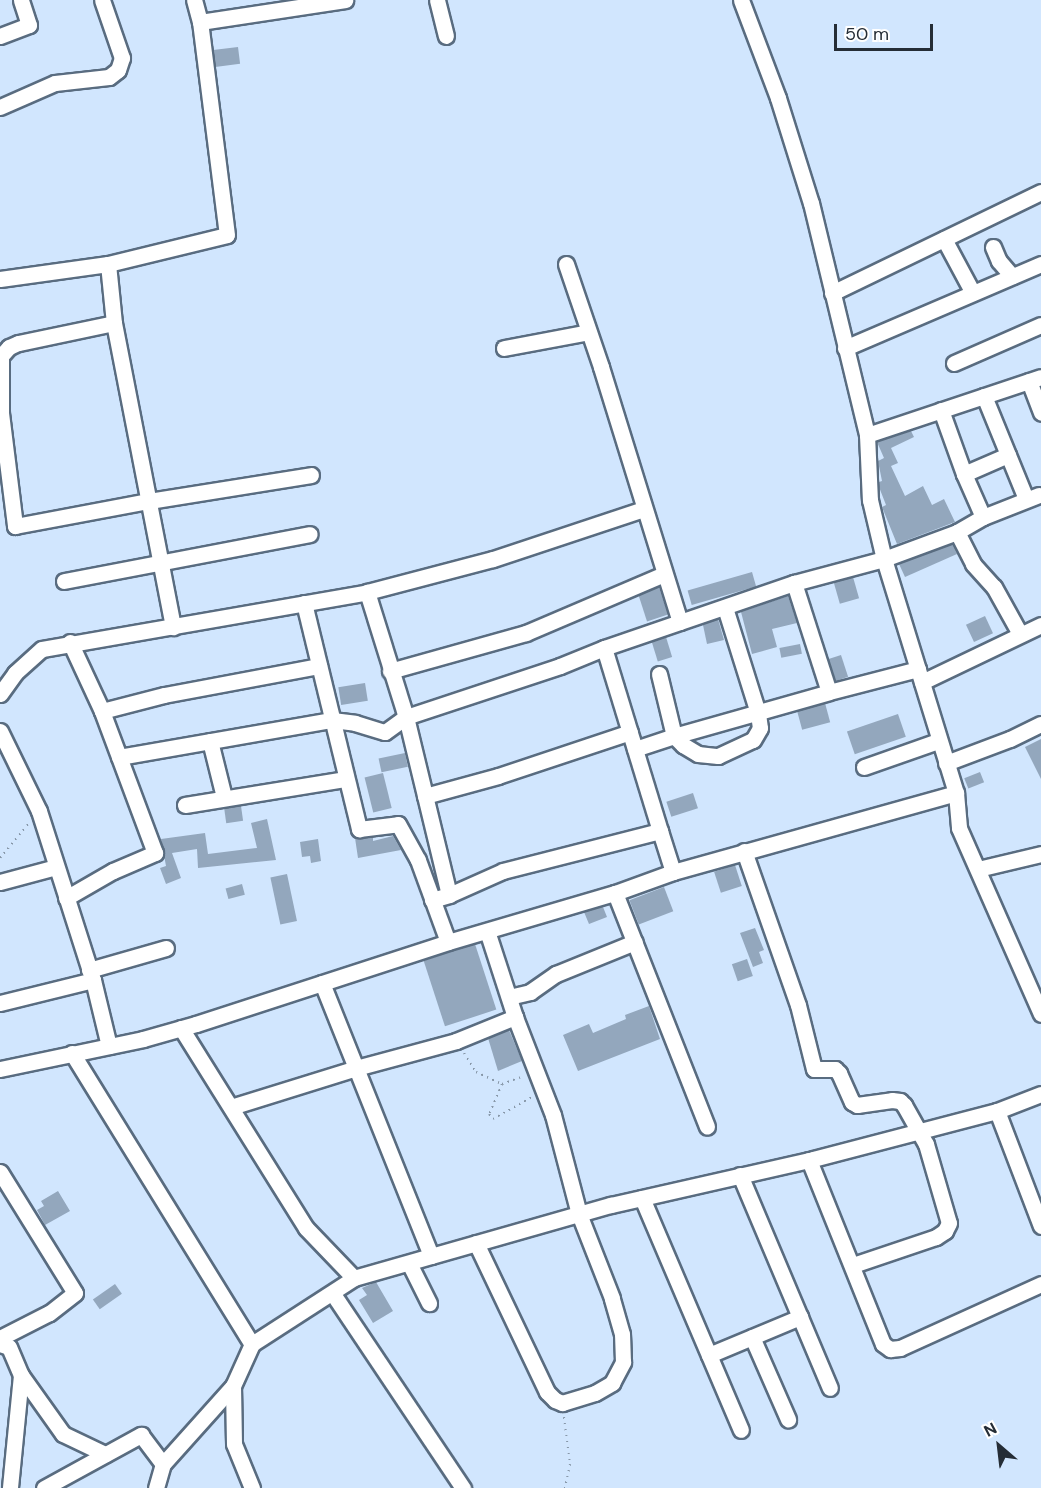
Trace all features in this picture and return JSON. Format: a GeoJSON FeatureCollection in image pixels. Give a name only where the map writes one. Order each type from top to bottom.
{"type":"FeatureCollection","features":[{"type":"Feature","properties":{"kind":"street"},"geometry":{"type":"LineString","coordinates":[[0,36],[28,25],[21,0]]}},
{"type":"Feature","properties":{"kind":"street"},"geometry":{"type":"LineString","coordinates":[[0,106],[55,83],[109,77],[118,70],[122,58],[102,0]]}},
{"type":"Feature","properties":{"kind":"street"},"geometry":{"type":"LineString","coordinates":[[0,279],[108,264],[227,235],[200,22],[194,0]]}},
{"type":"Feature","properties":{"kind":"street"},"geometry":{"type":"LineString","coordinates":[[200,22],[345,0]]}},
{"type":"Feature","properties":{"kind":"street"},"geometry":{"type":"LineString","coordinates":[[437,0],[446,36]]}},
{"type":"Feature","properties":{"kind":"street"},"geometry":{"type":"LineString","coordinates":[[741,0],[778,98],[811,203],[867,435],[870,500],[884,559],[938,741],[956,793],[959,828],[1041,1012]]}},
{"type":"Feature","properties":{"kind":"street"},"geometry":{"type":"LineString","coordinates":[[832,293],[1041,192]]}},
{"type":"Feature","properties":{"kind":"street"},"geometry":{"type":"LineString","coordinates":[[944,239],[973,293]]}},
{"type":"Feature","properties":{"kind":"street"},"geometry":{"type":"LineString","coordinates":[[993,247],[1003,268],[1012,276]]}},
{"type":"Feature","properties":{"kind":"street"},"geometry":{"type":"LineString","coordinates":[[108,264],[114,323],[173,627]]}},
{"type":"Feature","properties":{"kind":"street"},"geometry":{"type":"LineString","coordinates":[[566,264],[680,622]]}},
{"type":"Feature","properties":{"kind":"street"},"geometry":{"type":"LineString","coordinates":[[845,348],[1041,264]]}},
{"type":"Feature","properties":{"kind":"street"},"geometry":{"type":"LineString","coordinates":[[114,323],[18,344],[9,347],[1,356],[1,413],[15,526],[148,501],[311,475]]}},
{"type":"Feature","properties":{"kind":"street"},"geometry":{"type":"LineString","coordinates":[[954,363],[1041,325]]}},
{"type":"Feature","properties":{"kind":"street"},"geometry":{"type":"LineString","coordinates":[[504,348],[589,332]]}},
{"type":"Feature","properties":{"kind":"street"},"geometry":{"type":"LineString","coordinates":[[867,435],[1035,379],[1041,413]]}},
{"type":"Feature","properties":{"kind":"street"},"geometry":{"type":"LineString","coordinates":[[119,757],[332,720],[355,723],[385,732],[406,717],[560,666],[604,648],[794,583],[884,559],[957,532],[983,517],[1037,497],[1008,455],[984,396]]}},
{"type":"Feature","properties":{"kind":"street"},"geometry":{"type":"LineString","coordinates":[[941,410],[964,474],[983,517]]}},
{"type":"Feature","properties":{"kind":"street"},"geometry":{"type":"LineString","coordinates":[[964,474],[1008,455]]}},
{"type":"Feature","properties":{"kind":"street"},"geometry":{"type":"LineString","coordinates":[[0,694],[15,674],[42,649],[70,642],[173,627],[367,592],[493,559],[643,509]]}},
{"type":"Feature","properties":{"kind":"street"},"geometry":{"type":"LineString","coordinates":[[957,532],[973,564],[994,587],[1020,634]]}},
{"type":"Feature","properties":{"kind":"street"},"geometry":{"type":"LineString","coordinates":[[64,581],[310,534]]}},
{"type":"Feature","properties":{"kind":"street"},"geometry":{"type":"LineString","coordinates":[[390,671],[526,633],[664,574]]}},
{"type":"Feature","properties":{"kind":"street"},"geometry":{"type":"LineString","coordinates":[[794,583],[829,692]]}},
{"type":"Feature","properties":{"kind":"street"},"geometry":{"type":"LineString","coordinates":[[367,592],[406,717],[449,895]]}},
{"type":"Feature","properties":{"kind":"street"},"geometry":{"type":"LineString","coordinates":[[304,603],[359,829],[398,824],[418,860],[448,942]]}},
{"type":"Feature","properties":{"kind":"street"},"geometry":{"type":"LineString","coordinates":[[659,674],[674,735],[682,745],[698,754],[718,756],[753,740],[760,728],[758,712],[725,608]]}},
{"type":"Feature","properties":{"kind":"street"},"geometry":{"type":"LineString","coordinates":[[635,749],[674,735],[829,692],[920,676],[1041,625]]}},
{"type":"Feature","properties":{"kind":"street"},"geometry":{"type":"LineString","coordinates":[[66,898],[113,871],[155,853],[102,711],[70,642]]}},
{"type":"Feature","properties":{"kind":"street"},"geometry":{"type":"LineString","coordinates":[[604,648],[673,872]]}},
{"type":"Feature","properties":{"kind":"street"},"geometry":{"type":"LineString","coordinates":[[102,711],[164,696],[319,666]]}},
{"type":"Feature","properties":{"kind":"street"},"geometry":{"type":"LineString","coordinates":[[946,763],[1010,739],[1041,724]]}},
{"type":"Feature","properties":{"kind":"street"},"geometry":{"type":"LineString","coordinates":[[0,731],[39,811],[91,975],[109,1046]]}},
{"type":"Feature","properties":{"kind":"street"},"geometry":{"type":"LineString","coordinates":[[425,796],[498,776],[630,732]]}},
{"type":"Feature","properties":{"kind":"street"},"geometry":{"type":"LineString","coordinates":[[210,741],[224,797]]}},
{"type":"Feature","properties":{"kind":"street"},"geometry":{"type":"LineString","coordinates":[[864,767],[938,741]]}},
{"type":"Feature","properties":{"kind":"street"},"geometry":{"type":"LineString","coordinates":[[185,805],[346,779]]}},
{"type":"Feature","properties":{"kind":"street"},"geometry":{"type":"LineString","coordinates":[[0,1069],[181,1028],[448,942],[615,893],[673,872],[956,793]]}},
{"type":"Feature","properties":{"kind":"street"},"geometry":{"type":"LineString","coordinates":[[432,900],[503,871],[660,831]]}},
{"type":"Feature","properties":{"kind":"street"},"geometry":{"type":"LineString","coordinates":[[744,851],[798,1005],[814,1069],[835,1069],[852,1102],[856,1105],[900,1101],[921,1131],[949,1223],[945,1231],[936,1237],[853,1265]]}},
{"type":"Feature","properties":{"kind":"street"},"geometry":{"type":"LineString","coordinates":[[978,869],[1041,854]]}},
{"type":"Feature","properties":{"kind":"street"},"geometry":{"type":"LineString","coordinates":[[0,882],[56,867]]}},
{"type":"Feature","properties":{"kind":"street"},"geometry":{"type":"LineString","coordinates":[[615,893],[707,1127]]}},
{"type":"Feature","properties":{"kind":"street"},"geometry":{"type":"LineString","coordinates":[[476,1243],[547,1392],[562,1403],[595,1393],[612,1383],[623,1362],[622,1334],[612,1298],[579,1214],[562,1144],[515,1017],[487,932]]}},
{"type":"Feature","properties":{"kind":"street"},"geometry":{"type":"LineString","coordinates":[[509,997],[530,992],[556,974],[635,942]]}},
{"type":"Feature","properties":{"kind":"street"},"geometry":{"type":"LineString","coordinates":[[0,1003],[91,975],[166,948]]}},
{"type":"Feature","properties":{"kind":"street"},"geometry":{"type":"LineString","coordinates":[[322,983],[431,1256]]}},
{"type":"Feature","properties":{"kind":"street"},"geometry":{"type":"LineString","coordinates":[[231,1107],[356,1068],[456,1041],[515,1017]]}},
{"type":"Feature","properties":{"kind":"street"},"geometry":{"type":"LineString","coordinates":[[181,1028],[306,1228],[354,1278]]}},
{"type":"Feature","properties":{"kind":"street"},"geometry":{"type":"LineString","coordinates":[[72,1053],[252,1344]]}},
{"type":"Feature","properties":{"kind":"street"},"geometry":{"type":"LineString","coordinates":[[156,1488],[163,1464],[233,1386],[252,1344],[333,1294],[354,1278],[579,1214],[809,1160],[997,1111],[1041,1094]]}},
{"type":"Feature","properties":{"kind":"street"},"geometry":{"type":"LineString","coordinates":[[997,1111],[1041,1226]]}},
{"type":"Feature","properties":{"kind":"street"},"geometry":{"type":"LineString","coordinates":[[809,1160],[883,1344],[890,1349],[900,1348],[1041,1284]]}},
{"type":"Feature","properties":{"kind":"street"},"geometry":{"type":"LineString","coordinates":[[0,1172],[75,1293],[50,1313],[0,1338]]}},
{"type":"Feature","properties":{"kind":"street"},"geometry":{"type":"LineString","coordinates":[[740,1175],[830,1388]]}},
{"type":"Feature","properties":{"kind":"street"},"geometry":{"type":"LineString","coordinates":[[642,1198],[741,1430]]}},
{"type":"Feature","properties":{"kind":"street"},"geometry":{"type":"LineString","coordinates":[[409,1263],[429,1303]]}},
{"type":"Feature","properties":{"kind":"street"},"geometry":{"type":"LineString","coordinates":[[333,1294],[463,1488]]}},
{"type":"Feature","properties":{"kind":"street"},"geometry":{"type":"LineString","coordinates":[[709,1356],[800,1317]]}},
{"type":"Feature","properties":{"kind":"street"},"geometry":{"type":"LineString","coordinates":[[752,1337],[788,1419]]}},
{"type":"Feature","properties":{"kind":"street"},"geometry":{"type":"LineString","coordinates":[[0,1344],[9,1347],[21,1376],[63,1434],[105,1454]]}},
{"type":"Feature","properties":{"kind":"street"},"geometry":{"type":"LineString","coordinates":[[10,1488],[21,1376]]}},
{"type":"Feature","properties":{"kind":"street"},"geometry":{"type":"LineString","coordinates":[[233,1386],[234,1444],[252,1488]]}},
{"type":"Feature","properties":{"kind":"street"},"geometry":{"type":"LineString","coordinates":[[44,1488],[141,1435],[163,1464]]}},
{"type":"Feature","properties":{"kind":"path"},"geometry":{"type":"LineString","coordinates":[[0,858],[39,811]]}},
{"type":"Feature","properties":{"kind":"path"},"geometry":{"type":"LineString","coordinates":[[456,1041],[476,1072],[502,1084]]}},
{"type":"Feature","properties":{"kind":"path"},"geometry":{"type":"LineString","coordinates":[[535,1071],[502,1084],[489,1113],[493,1119],[543,1090]]}},
{"type":"Feature","properties":{"kind":"path"},"geometry":{"type":"LineString","coordinates":[[562,1403],[570,1464],[566,1488]]}},
{"type":"Feature","properties":{"kind":"building"},"geometry":{"type":"Polygon","coordinates":[[[238,47],[240,64],[215,67],[213,50],[238,47]]]}},
{"type":"Feature","properties":{"kind":"building"},"geometry":{"type":"Polygon","coordinates":[[[911,431],[914,437],[891,448],[898,463],[891,466],[905,496],[923,486],[932,505],[944,499],[955,522],[897,544],[882,507],[886,505],[879,487],[879,482],[882,481],[878,461],[884,458],[877,442],[911,431]]]}},
{"type":"Feature","properties":{"kind":"building"},"geometry":{"type":"Polygon","coordinates":[[[952,544],[957,554],[905,577],[899,564],[952,544]]]}},
{"type":"Feature","properties":{"kind":"building"},"geometry":{"type":"Polygon","coordinates":[[[752,572],[756,586],[692,605],[688,590],[752,572]]]}},
{"type":"Feature","properties":{"kind":"building"},"geometry":{"type":"Polygon","coordinates":[[[853,577],[859,598],[840,604],[834,583],[853,577]]]}},
{"type":"Feature","properties":{"kind":"building"},"geometry":{"type":"Polygon","coordinates":[[[659,587],[668,615],[647,621],[638,594],[659,587]]]}},
{"type":"Feature","properties":{"kind":"building"},"geometry":{"type":"Polygon","coordinates":[[[788,596],[797,623],[772,629],[777,647],[752,654],[741,612],[788,596]]]}},
{"type":"Feature","properties":{"kind":"building"},"geometry":{"type":"Polygon","coordinates":[[[985,616],[993,633],[974,642],[966,625],[985,616]]]}},
{"type":"Feature","properties":{"kind":"building"},"geometry":{"type":"Polygon","coordinates":[[[718,619],[724,640],[707,644],[703,625],[718,619]]]}},
{"type":"Feature","properties":{"kind":"building"},"geometry":{"type":"Polygon","coordinates":[[[666,637],[672,657],[658,661],[652,641],[666,637]]]}},
{"type":"Feature","properties":{"kind":"building"},"geometry":{"type":"Polygon","coordinates":[[[800,644],[802,654],[781,658],[779,648],[800,644]]]}},
{"type":"Feature","properties":{"kind":"building"},"geometry":{"type":"Polygon","coordinates":[[[841,655],[848,677],[836,681],[829,659],[841,655]]]}},
{"type":"Feature","properties":{"kind":"building"},"geometry":{"type":"Polygon","coordinates":[[[365,683],[368,701],[341,705],[338,687],[365,683]]]}},
{"type":"Feature","properties":{"kind":"building"},"geometry":{"type":"Polygon","coordinates":[[[825,703],[830,722],[802,730],[797,711],[825,703]]]}},
{"type":"Feature","properties":{"kind":"building"},"geometry":{"type":"Polygon","coordinates":[[[898,714],[906,737],[855,754],[847,732],[898,714]]]}},
{"type":"Feature","properties":{"kind":"building"},"geometry":{"type":"Polygon","coordinates":[[[1041,739],[1041,779],[1025,747],[1041,739]]]}},
{"type":"Feature","properties":{"kind":"building"},"geometry":{"type":"Polygon","coordinates":[[[405,753],[408,767],[382,772],[379,759],[405,753]]]}},
{"type":"Feature","properties":{"kind":"building"},"geometry":{"type":"Polygon","coordinates":[[[980,772],[984,782],[968,789],[964,778],[980,772]]]}},
{"type":"Feature","properties":{"kind":"building"},"geometry":{"type":"Polygon","coordinates":[[[383,773],[392,808],[373,813],[365,778],[383,773]]]}},
{"type":"Feature","properties":{"kind":"building"},"geometry":{"type":"Polygon","coordinates":[[[693,793],[698,808],[671,817],[666,802],[693,793]]]}},
{"type":"Feature","properties":{"kind":"building"},"geometry":{"type":"Polygon","coordinates":[[[241,806],[243,821],[226,823],[224,808],[241,806]]]}},
{"type":"Feature","properties":{"kind":"building"},"geometry":{"type":"Polygon","coordinates":[[[267,819],[276,860],[198,868],[197,849],[172,853],[181,878],[166,884],[160,868],[166,866],[161,839],[205,833],[208,854],[257,848],[251,823],[267,819]]]}},
{"type":"Feature","properties":{"kind":"building"},"geometry":{"type":"Polygon","coordinates":[[[393,836],[401,850],[358,858],[355,838],[373,837],[373,841],[393,836]]]}},
{"type":"Feature","properties":{"kind":"building"},"geometry":{"type":"Polygon","coordinates":[[[318,839],[321,861],[311,863],[310,856],[302,857],[300,842],[318,839]]]}},
{"type":"Feature","properties":{"kind":"building"},"geometry":{"type":"Polygon","coordinates":[[[735,865],[742,886],[721,893],[714,872],[735,865]]]}},
{"type":"Feature","properties":{"kind":"building"},"geometry":{"type":"Polygon","coordinates":[[[287,874],[297,921],[280,924],[270,878],[287,874]]]}},
{"type":"Feature","properties":{"kind":"building"},"geometry":{"type":"Polygon","coordinates":[[[242,884],[245,895],[228,899],[226,888],[242,884]]]}},
{"type":"Feature","properties":{"kind":"building"},"geometry":{"type":"Polygon","coordinates":[[[664,887],[673,911],[639,925],[629,900],[664,887]]]}},
{"type":"Feature","properties":{"kind":"building"},"geometry":{"type":"Polygon","coordinates":[[[603,907],[607,917],[589,924],[584,912],[603,907]]]}},
{"type":"Feature","properties":{"kind":"building"},"geometry":{"type":"Polygon","coordinates":[[[755,928],[764,950],[759,952],[763,963],[753,967],[740,933],[755,928]]]}},
{"type":"Feature","properties":{"kind":"building"},"geometry":{"type":"Polygon","coordinates":[[[475,944],[496,1010],[445,1026],[424,961],[475,944]]]}},
{"type":"Feature","properties":{"kind":"building"},"geometry":{"type":"Polygon","coordinates":[[[747,959],[753,976],[738,981],[732,964],[747,959]]]}},
{"type":"Feature","properties":{"kind":"building"},"geometry":{"type":"Polygon","coordinates":[[[649,1006],[660,1039],[578,1071],[563,1035],[589,1024],[593,1033],[626,1019],[625,1015],[649,1006]]]}},
{"type":"Feature","properties":{"kind":"building"},"geometry":{"type":"Polygon","coordinates":[[[509,1030],[522,1061],[498,1071],[488,1038],[509,1030]]]}},
{"type":"Feature","properties":{"kind":"building"},"geometry":{"type":"Polygon","coordinates":[[[58,1191],[70,1211],[45,1225],[37,1210],[44,1206],[41,1201],[58,1191]]]}},
{"type":"Feature","properties":{"kind":"building"},"geometry":{"type":"Polygon","coordinates":[[[376,1282],[393,1311],[373,1323],[359,1300],[367,1295],[362,1288],[376,1282]]]}},
{"type":"Feature","properties":{"kind":"building"},"geometry":{"type":"Polygon","coordinates":[[[115,1284],[122,1294],[100,1309],[93,1299],[115,1284]]]}}]}
